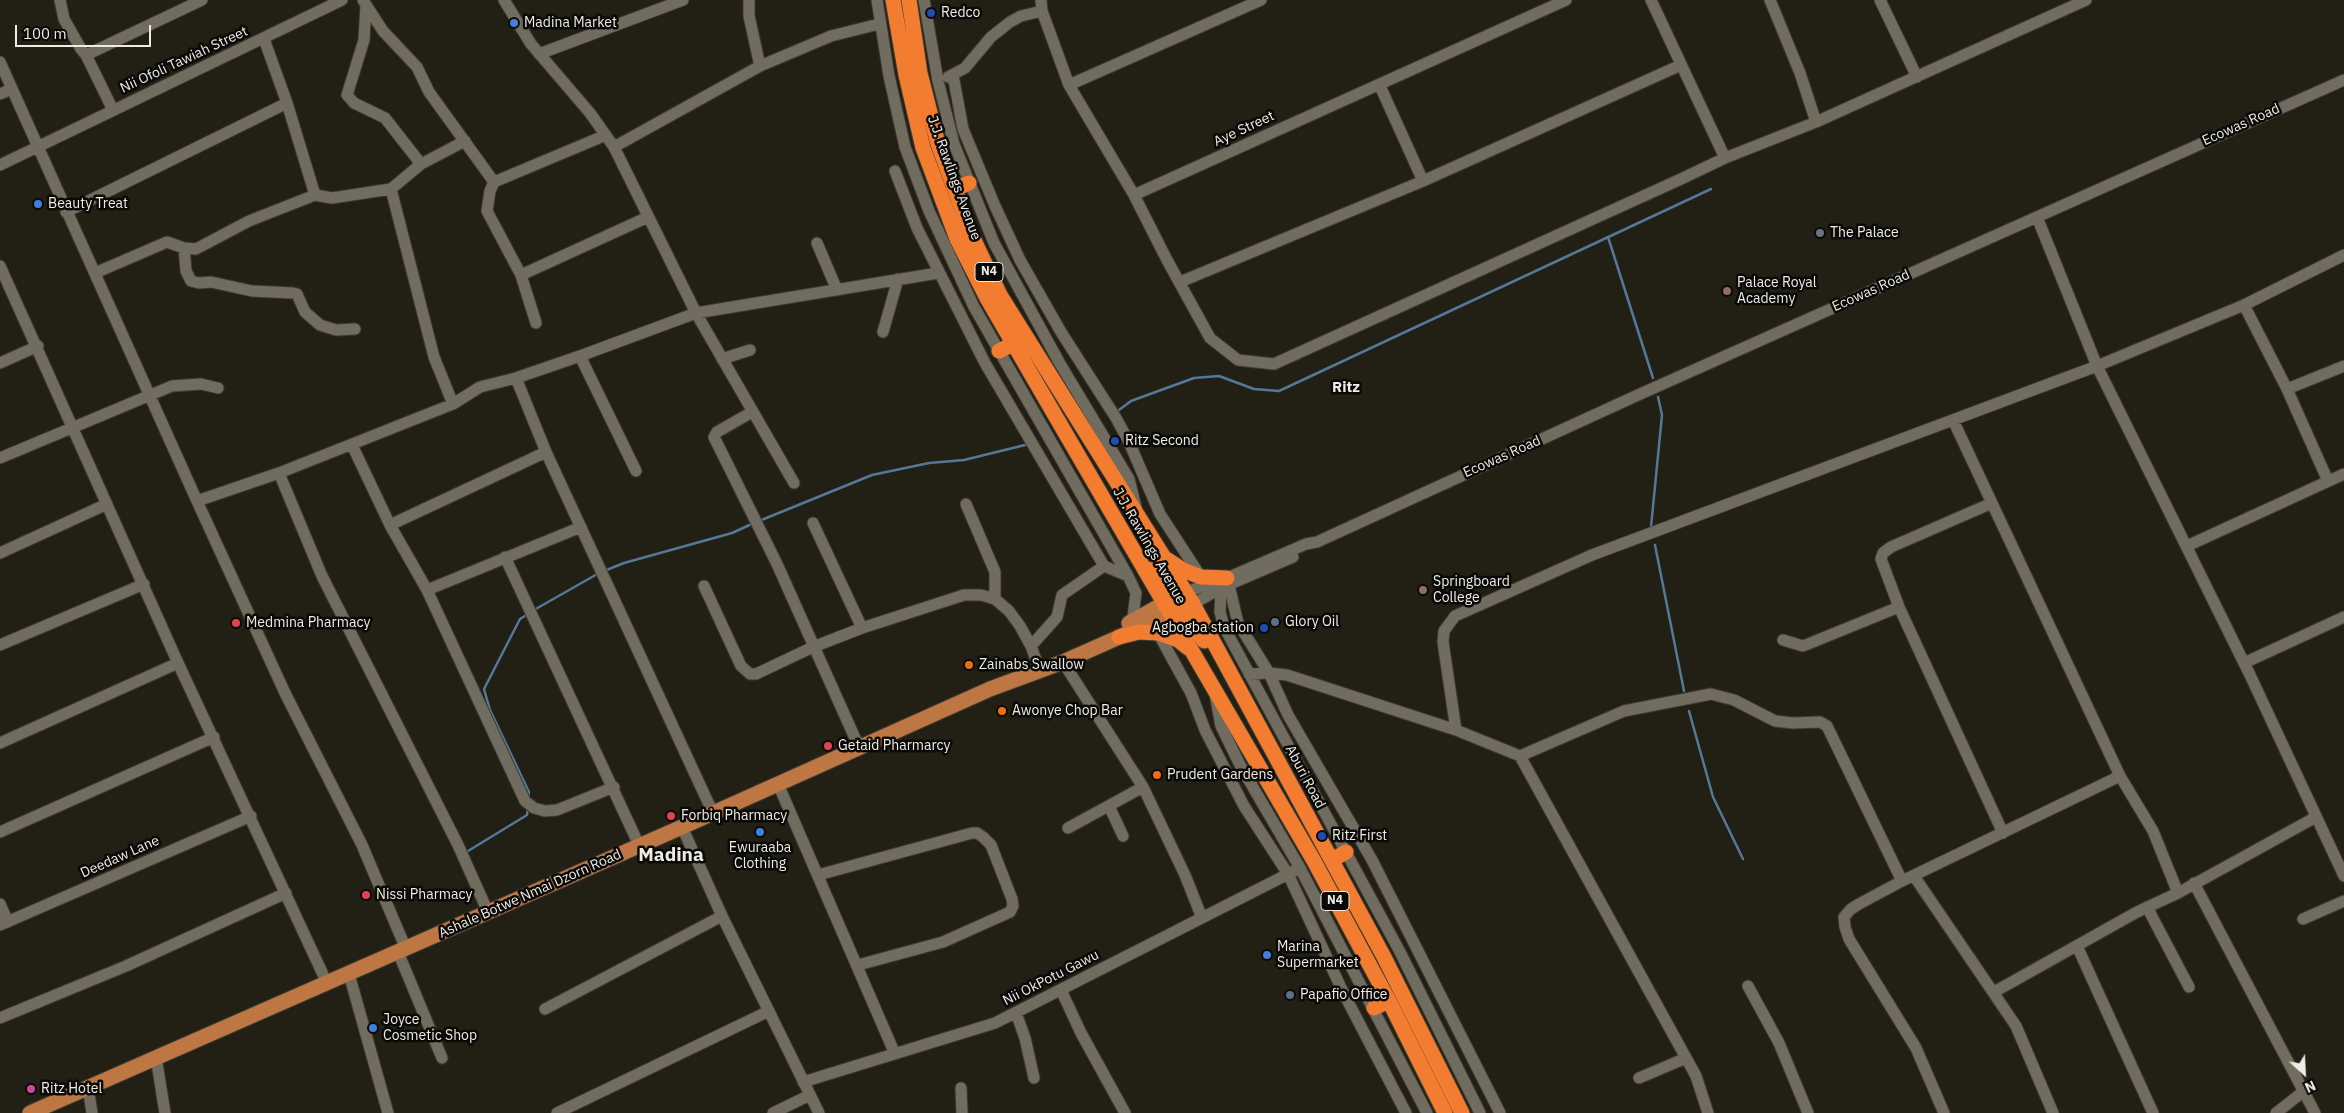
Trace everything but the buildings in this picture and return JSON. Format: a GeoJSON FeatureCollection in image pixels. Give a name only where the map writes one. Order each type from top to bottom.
{"type":"FeatureCollection","features":[{"type":"Feature","properties":{"kind":"highway","name":"J.J. Rawlings Avenue"},"geometry":{"type":"LineString","coordinates":[[893,0],[906,75],[923,148],[957,239],[988,300],[1128,541],[1178,604],[1191,651],[1314,861],[1389,1001],[1445,1113]]}},
{"type":"Feature","properties":{"kind":"highway","name":"J.J. Rawlings Avenue"},"geometry":{"type":"LineString","coordinates":[[908,0],[924,93],[938,144],[971,234],[1000,295],[1138,515]]}},
{"type":"Feature","properties":{"kind":"highway"},"geometry":{"type":"LineString","coordinates":[[955,189],[969,183]]}},
{"type":"Feature","properties":{"kind":"highway"},"geometry":{"type":"LineString","coordinates":[[999,351],[1013,344]]}},
{"type":"Feature","properties":{"kind":"highway","name":"Aburi Road"},"geometry":{"type":"LineString","coordinates":[[1138,515],[1163,556],[1178,604],[1218,650],[1384,957],[1462,1113]]}},
{"type":"Feature","properties":{"kind":"highway"},"geometry":{"type":"LineString","coordinates":[[1163,556],[1183,570],[1226,584]]}},
{"type":"Feature","properties":{"kind":"highway"},"geometry":{"type":"LineString","coordinates":[[1119,637],[1139,632],[1158,633],[1178,640],[1191,651]]}},
{"type":"Feature","properties":{"kind":"highway"},"geometry":{"type":"LineString","coordinates":[[1332,860],[1346,852]]}},
{"type":"Feature","properties":{"kind":"highway"},"geometry":{"type":"LineString","coordinates":[[1374,1008],[1389,1001]]}},
{"type":"Feature","properties":{"kind":"main road"},"geometry":{"type":"LineString","coordinates":[[1036,669],[1134,621],[1178,604]]}},
{"type":"Feature","properties":{"kind":"main road"},"geometry":{"type":"LineString","coordinates":[[1036,669],[1063,662],[1119,637],[1178,604]]}},
{"type":"Feature","properties":{"kind":"main road","name":"Ashale Botwe Nmai Dzorn Road"},"geometry":{"type":"LineString","coordinates":[[30,1113],[402,951],[1036,669]]}},
{"type":"Feature","properties":{"kind":"street"},"geometry":{"type":"LineString","coordinates":[[60,0],[64,19],[80,49],[86,55],[113,110]]}},
{"type":"Feature","properties":{"kind":"street"},"geometry":{"type":"LineString","coordinates":[[86,55],[202,0]]}},
{"type":"Feature","properties":{"kind":"street","name":"Nii Ofoli Tawiah Street"},"geometry":{"type":"LineString","coordinates":[[0,165],[342,0]]}},
{"type":"Feature","properties":{"kind":"street"},"geometry":{"type":"LineString","coordinates":[[504,0],[539,54],[571,89],[614,147],[696,313],[794,483]]}},
{"type":"Feature","properties":{"kind":"street"},"geometry":{"type":"LineString","coordinates":[[539,54],[683,0]]}},
{"type":"Feature","properties":{"kind":"street"},"geometry":{"type":"LineString","coordinates":[[749,0],[749,16],[760,66]]}},
{"type":"Feature","properties":{"kind":"street"},"geometry":{"type":"LineString","coordinates":[[877,0],[879,24],[901,129],[912,165],[944,246],[999,351],[1128,576],[1136,594],[1134,621]]}},
{"type":"Feature","properties":{"kind":"street"},"geometry":{"type":"LineString","coordinates":[[924,0],[938,80],[954,144],[969,183],[994,243],[1020,294],[1129,479],[1135,496],[1138,515]]}},
{"type":"Feature","properties":{"kind":"street"},"geometry":{"type":"LineString","coordinates":[[1069,85],[1242,4],[1261,0]]}},
{"type":"Feature","properties":{"kind":"street","name":"Aye Street"},"geometry":{"type":"LineString","coordinates":[[1134,196],[1566,0]]}},
{"type":"Feature","properties":{"kind":"street"},"geometry":{"type":"LineString","coordinates":[[1651,0],[1725,158]]}},
{"type":"Feature","properties":{"kind":"street"},"geometry":{"type":"LineString","coordinates":[[1770,0],[1800,73],[1816,122]]}},
{"type":"Feature","properties":{"kind":"street"},"geometry":{"type":"LineString","coordinates":[[1880,0],[1918,77]]}},
{"type":"Feature","properties":{"kind":"street"},"geometry":{"type":"LineString","coordinates":[[938,80],[954,75],[965,68],[991,37],[1010,22],[1042,6],[1069,85],[1134,196],[1210,338],[1238,360],[1274,364],[1681,180],[1725,158],[1816,122],[1918,77],[2063,5],[2086,0]]}},
{"type":"Feature","properties":{"kind":"street"},"geometry":{"type":"LineString","coordinates":[[365,3],[383,31],[417,67],[429,92],[494,182]]}},
{"type":"Feature","properties":{"kind":"street"},"geometry":{"type":"LineString","coordinates":[[365,3],[364,40],[347,94],[354,103],[385,118],[420,164]]}},
{"type":"Feature","properties":{"kind":"street"},"geometry":{"type":"LineString","coordinates":[[614,147],[760,66],[831,36],[879,24]]}},
{"type":"Feature","properties":{"kind":"street"},"geometry":{"type":"LineString","coordinates":[[264,39],[287,103],[315,195]]}},
{"type":"Feature","properties":{"kind":"street"},"geometry":{"type":"LineString","coordinates":[[0,62],[66,212],[285,693],[362,845],[442,1058]]}},
{"type":"Feature","properties":{"kind":"street"},"geometry":{"type":"LineString","coordinates":[[1180,282],[1422,181],[1681,65]]}},
{"type":"Feature","properties":{"kind":"street"},"geometry":{"type":"LineString","coordinates":[[954,75],[963,129],[1020,260],[1061,332],[1116,418],[1129,442],[1160,514],[1201,577]]}},
{"type":"Feature","properties":{"kind":"street","name":"Ecowas Road"},"geometry":{"type":"LineString","coordinates":[[1178,604],[1226,584],[1288,552],[1318,542],[1638,395],[2344,80]]}},
{"type":"Feature","properties":{"kind":"street"},"geometry":{"type":"LineString","coordinates":[[1380,86],[1422,181]]}},
{"type":"Feature","properties":{"kind":"street"},"geometry":{"type":"LineString","coordinates":[[0,94],[12,89]]}},
{"type":"Feature","properties":{"kind":"street"},"geometry":{"type":"LineString","coordinates":[[66,212],[287,103]]}},
{"type":"Feature","properties":{"kind":"street"},"geometry":{"type":"LineString","coordinates":[[536,323],[521,274],[487,211],[487,199],[494,182],[606,135]]}},
{"type":"Feature","properties":{"kind":"street"},"geometry":{"type":"LineString","coordinates":[[95,273],[157,244],[167,242],[184,248],[196,249],[249,221],[315,195],[332,198],[391,189],[420,164],[465,141]]}},
{"type":"Feature","properties":{"kind":"street"},"geometry":{"type":"LineString","coordinates":[[895,170],[917,228],[985,363],[1104,566],[1128,576]]}},
{"type":"Feature","properties":{"kind":"street"},"geometry":{"type":"LineString","coordinates":[[391,189],[434,357],[453,404]]}},
{"type":"Feature","properties":{"kind":"street"},"geometry":{"type":"LineString","coordinates":[[521,274],[648,217]]}},
{"type":"Feature","properties":{"kind":"street"},"geometry":{"type":"LineString","coordinates":[[2037,217],[2096,366],[2244,663],[2344,876]]}},
{"type":"Feature","properties":{"kind":"street"},"geometry":{"type":"LineString","coordinates":[[817,243],[837,290]]}},
{"type":"Feature","properties":{"kind":"street"},"geometry":{"type":"LineString","coordinates":[[184,248],[186,271],[191,281],[199,283],[212,282],[252,291],[297,294],[305,312],[320,325],[336,330],[355,330]]}},
{"type":"Feature","properties":{"kind":"street"},"geometry":{"type":"LineString","coordinates":[[1456,730],[1443,642],[1444,631],[1455,616],[1592,555],[2096,366],[2244,305],[2344,255]]}},
{"type":"Feature","properties":{"kind":"street"},"geometry":{"type":"LineString","coordinates":[[0,266],[38,346],[178,663],[251,816],[327,983]]}},
{"type":"Feature","properties":{"kind":"street"},"geometry":{"type":"LineString","coordinates":[[197,501],[279,473],[453,404],[480,387],[516,378],[696,313],[938,273]]}},
{"type":"Feature","properties":{"kind":"street"},"geometry":{"type":"LineString","coordinates":[[884,332],[898,279]]}},
{"type":"Feature","properties":{"kind":"street"},"geometry":{"type":"LineString","coordinates":[[2244,305],[2287,389],[2328,481]]}},
{"type":"Feature","properties":{"kind":"street"},"geometry":{"type":"LineString","coordinates":[[0,363],[38,346]]}},
{"type":"Feature","properties":{"kind":"street"},"geometry":{"type":"LineString","coordinates":[[722,359],[750,350]]}},
{"type":"Feature","properties":{"kind":"street"},"geometry":{"type":"LineString","coordinates":[[580,356],[636,471]]}},
{"type":"Feature","properties":{"kind":"street"},"geometry":{"type":"LineString","coordinates":[[2287,389],[2344,366]]}},
{"type":"Feature","properties":{"kind":"street"},"geometry":{"type":"LineString","coordinates":[[516,378],[546,452],[713,813]]}},
{"type":"Feature","properties":{"kind":"street"},"geometry":{"type":"LineString","coordinates":[[0,458],[172,386],[201,384],[218,388]]}},
{"type":"Feature","properties":{"kind":"street"},"geometry":{"type":"LineString","coordinates":[[752,412],[717,432],[714,438],[777,564],[859,747]]}},
{"type":"Feature","properties":{"kind":"street"},"geometry":{"type":"LineString","coordinates":[[1953,420],[2120,776],[2153,831],[2178,893]]}},
{"type":"Feature","properties":{"kind":"street"},"geometry":{"type":"LineString","coordinates":[[352,444],[390,525],[427,590],[529,804],[544,812],[557,810],[614,787]]}},
{"type":"Feature","properties":{"kind":"street"},"geometry":{"type":"LineString","coordinates":[[390,525],[546,452]]}},
{"type":"Feature","properties":{"kind":"street"},"geometry":{"type":"LineString","coordinates":[[279,473],[322,576],[458,845],[488,912]]}},
{"type":"Feature","properties":{"kind":"street"},"geometry":{"type":"LineString","coordinates":[[2187,546],[2344,474]]}},
{"type":"Feature","properties":{"kind":"street"},"geometry":{"type":"LineString","coordinates":[[1992,503],[1891,547],[1884,553],[1881,559],[1899,607],[2003,833]]}},
{"type":"Feature","properties":{"kind":"street"},"geometry":{"type":"LineString","coordinates":[[0,552],[108,504]]}},
{"type":"Feature","properties":{"kind":"street"},"geometry":{"type":"LineString","coordinates":[[966,504],[995,572],[995,599]]}},
{"type":"Feature","properties":{"kind":"street"},"geometry":{"type":"LineString","coordinates":[[813,523],[862,628]]}},
{"type":"Feature","properties":{"kind":"street"},"geometry":{"type":"LineString","coordinates":[[427,590],[581,528]]}},
{"type":"Feature","properties":{"kind":"street","name":"Ecowas Road"},"geometry":{"type":"LineString","coordinates":[[1226,584],[1242,580],[1295,556],[1318,542]]}},
{"type":"Feature","properties":{"kind":"street"},"geometry":{"type":"LineString","coordinates":[[505,557],[614,787],[639,845]]}},
{"type":"Feature","properties":{"kind":"street"},"geometry":{"type":"LineString","coordinates":[[1031,646],[1057,617],[1062,595],[1104,566]]}},
{"type":"Feature","properties":{"kind":"street"},"geometry":{"type":"LineString","coordinates":[[0,645],[144,584]]}},
{"type":"Feature","properties":{"kind":"street"},"geometry":{"type":"LineString","coordinates":[[1226,584],[1238,623],[1270,673],[1288,715],[1372,860],[1410,939],[1500,1113]]}},
{"type":"Feature","properties":{"kind":"street"},"geometry":{"type":"LineString","coordinates":[[1226,584],[1220,612],[1224,627],[1399,950],[1480,1113]]}},
{"type":"Feature","properties":{"kind":"street"},"geometry":{"type":"LineString","coordinates":[[704,586],[746,671],[756,674],[813,647],[862,628],[964,595],[981,595],[995,599],[1020,626],[1031,646],[1036,669]]}},
{"type":"Feature","properties":{"kind":"street"},"geometry":{"type":"LineString","coordinates":[[1783,640],[1803,646],[1899,607]]}},
{"type":"Feature","properties":{"kind":"street"},"geometry":{"type":"LineString","coordinates":[[2244,663],[2344,617]]}},
{"type":"Feature","properties":{"kind":"street"},"geometry":{"type":"LineString","coordinates":[[1158,633],[1191,693],[1226,773],[1244,806],[1288,874],[1343,992],[1406,1113]]}},
{"type":"Feature","properties":{"kind":"street"},"geometry":{"type":"LineString","coordinates":[[1063,662],[1143,787],[1185,875],[1202,918]]}},
{"type":"Feature","properties":{"kind":"street"},"geometry":{"type":"LineString","coordinates":[[0,743],[178,663]]}},
{"type":"Feature","properties":{"kind":"street"},"geometry":{"type":"LineString","coordinates":[[1249,674],[1270,673],[1286,675],[1456,730],[1520,756],[1696,1076],[1708,1113]]}},
{"type":"Feature","properties":{"kind":"street"},"geometry":{"type":"LineString","coordinates":[[1215,694],[1221,726],[1240,765],[1300,868],[1427,1113]]}},
{"type":"Feature","properties":{"kind":"street"},"geometry":{"type":"LineString","coordinates":[[1520,756],[1624,711],[1712,694],[1734,700],[1775,721],[1793,723],[1820,722],[1827,726],[1902,882]]}},
{"type":"Feature","properties":{"kind":"street"},"geometry":{"type":"LineString","coordinates":[[0,832],[214,737]]}},
{"type":"Feature","properties":{"kind":"street"},"geometry":{"type":"LineString","coordinates":[[1944,1113],[1916,1048],[1849,939],[1844,917],[1851,909],[1902,882],[2120,776]]}},
{"type":"Feature","properties":{"kind":"street"},"geometry":{"type":"LineString","coordinates":[[778,784],[895,1054]]}},
{"type":"Feature","properties":{"kind":"street"},"geometry":{"type":"LineString","coordinates":[[1068,828],[1143,787]]}},
{"type":"Feature","properties":{"kind":"street"},"geometry":{"type":"LineString","coordinates":[[1109,806],[1123,836]]}},
{"type":"Feature","properties":{"kind":"street","name":"Deedaw Lane"},"geometry":{"type":"LineString","coordinates":[[4,923],[251,816]]}},
{"type":"Feature","properties":{"kind":"street"},"geometry":{"type":"LineString","coordinates":[[1994,992],[2316,817]]}},
{"type":"Feature","properties":{"kind":"street"},"geometry":{"type":"LineString","coordinates":[[682,827],[722,916],[819,1113]]}},
{"type":"Feature","properties":{"kind":"street"},"geometry":{"type":"LineString","coordinates":[[818,875],[972,833],[977,833],[984,837],[991,845],[1012,899],[1013,906],[1010,912],[943,942],[858,965]]}},
{"type":"Feature","properties":{"kind":"street","name":"Nii OkPotu Gawu"},"geometry":{"type":"LineString","coordinates":[[803,1082],[959,1036],[1016,1013],[1300,868]]}},
{"type":"Feature","properties":{"kind":"street"},"geometry":{"type":"LineString","coordinates":[[1914,876],[2016,1026],[2053,1113]]}},
{"type":"Feature","properties":{"kind":"street"},"geometry":{"type":"LineString","coordinates":[[2194,883],[2315,1113]]}},
{"type":"Feature","properties":{"kind":"street"},"geometry":{"type":"LineString","coordinates":[[0,1018],[126,966],[286,893]]}},
{"type":"Feature","properties":{"kind":"street"},"geometry":{"type":"LineString","coordinates":[[2303,919],[2344,901]]}},
{"type":"Feature","properties":{"kind":"street"},"geometry":{"type":"LineString","coordinates":[[0,904],[4,923]]}},
{"type":"Feature","properties":{"kind":"street"},"geometry":{"type":"LineString","coordinates":[[2148,907],[2189,987]]}},
{"type":"Feature","properties":{"kind":"street"},"geometry":{"type":"LineString","coordinates":[[545,1009],[722,916]]}},
{"type":"Feature","properties":{"kind":"street"},"geometry":{"type":"LineString","coordinates":[[2077,946],[2153,1113]]}},
{"type":"Feature","properties":{"kind":"street"},"geometry":{"type":"LineString","coordinates":[[349,974],[388,1113]]}},
{"type":"Feature","properties":{"kind":"street"},"geometry":{"type":"LineString","coordinates":[[1748,986],[1778,1043],[1808,1113]]}},
{"type":"Feature","properties":{"kind":"street"},"geometry":{"type":"LineString","coordinates":[[1061,990],[1081,1033],[1125,1113]]}},
{"type":"Feature","properties":{"kind":"street"},"geometry":{"type":"LineString","coordinates":[[557,1113],[769,1010]]}},
{"type":"Feature","properties":{"kind":"street"},"geometry":{"type":"LineString","coordinates":[[1016,1013],[1025,1038],[1034,1078]]}},
{"type":"Feature","properties":{"kind":"street"},"geometry":{"type":"LineString","coordinates":[[156,1057],[165,1113]]}},
{"type":"Feature","properties":{"kind":"street"},"geometry":{"type":"LineString","coordinates":[[1639,1078],[1686,1058]]}},
{"type":"Feature","properties":{"kind":"street"},"geometry":{"type":"LineString","coordinates":[[1461,1075],[1477,1066]]}},
{"type":"Feature","properties":{"kind":"street"},"geometry":{"type":"LineString","coordinates":[[88,1087],[92,1113]]}},
{"type":"Feature","properties":{"kind":"street"},"geometry":{"type":"LineString","coordinates":[[961,1088],[962,1113]]}},
{"type":"Feature","properties":{"kind":"street"},"geometry":{"type":"LineString","coordinates":[[2276,1113],[2304,1092]]}},
{"type":"Feature","properties":{"kind":"street"},"geometry":{"type":"LineString","coordinates":[[773,1113],[810,1095]]}},
{"type":"Feature","properties":{"kind":"waterway"},"geometry":{"type":"LineString","coordinates":[[1119,410],[1131,401],[1194,378],[1219,376],[1254,389],[1279,391],[1711,189]]}},
{"type":"Feature","properties":{"kind":"waterway"},"geometry":{"type":"LineString","coordinates":[[1608,237],[1653,378]]}},
{"type":"Feature","properties":{"kind":"waterway"},"geometry":{"type":"LineString","coordinates":[[1651,527],[1662,415],[1658,397]]}},
{"type":"Feature","properties":{"kind":"waterway"},"geometry":{"type":"LineString","coordinates":[[759,521],[872,475],[929,463],[964,460],[1025,445]]}},
{"type":"Feature","properties":{"kind":"waterway"},"geometry":{"type":"LineString","coordinates":[[604,571],[624,563],[732,533],[754,523]]}},
{"type":"Feature","properties":{"kind":"waterway"},"geometry":{"type":"LineString","coordinates":[[1655,545],[1684,691]]}},
{"type":"Feature","properties":{"kind":"waterway"},"geometry":{"type":"LineString","coordinates":[[534,610],[599,573]]}},
{"type":"Feature","properties":{"kind":"waterway"},"geometry":{"type":"LineString","coordinates":[[528,614],[520,619],[484,689],[490,710],[529,792],[528,799]]}},
{"type":"Feature","properties":{"kind":"waterway"},"geometry":{"type":"LineString","coordinates":[[1689,711],[1713,797],[1743,859]]}},
{"type":"Feature","properties":{"kind":"waterway"},"geometry":{"type":"LineString","coordinates":[[468,851],[527,815],[528,807]]}},
{"type":"Feature","properties":{"kind":"place","name":"Redco"},"geometry":{"type":"Point","coordinates":[931,13]}},
{"type":"Feature","properties":{"kind":"place","name":"Madina Market"},"geometry":{"type":"Point","coordinates":[514,23]}},
{"type":"Feature","properties":{"kind":"place","name":"Beauty Treat"},"geometry":{"type":"Point","coordinates":[38,204]}},
{"type":"Feature","properties":{"kind":"place","name":"The Palace"},"geometry":{"type":"Point","coordinates":[1820,233]}},
{"type":"Feature","properties":{"kind":"place","name":"Palace Royal Academy"},"geometry":{"type":"Point","coordinates":[1727,291]}},
{"type":"Feature","properties":{"kind":"place","name":"Ritz Second"},"geometry":{"type":"Point","coordinates":[1115,441]}},
{"type":"Feature","properties":{"kind":"place","name":"Springboard College"},"geometry":{"type":"Point","coordinates":[1423,590]}},
{"type":"Feature","properties":{"kind":"place","name":"Glory Oil"},"geometry":{"type":"Point","coordinates":[1275,622]}},
{"type":"Feature","properties":{"kind":"place","name":"Medmina Pharmacy"},"geometry":{"type":"Point","coordinates":[236,623]}},
{"type":"Feature","properties":{"kind":"place","name":"Agbogba station"},"geometry":{"type":"Point","coordinates":[1264,628]}},
{"type":"Feature","properties":{"kind":"place","name":"Zainabs Swallow"},"geometry":{"type":"Point","coordinates":[969,665]}},
{"type":"Feature","properties":{"kind":"place","name":"Awonye Chop Bar"},"geometry":{"type":"Point","coordinates":[1002,711]}},
{"type":"Feature","properties":{"kind":"place","name":"Getaid Pharmarcy"},"geometry":{"type":"Point","coordinates":[828,746]}},
{"type":"Feature","properties":{"kind":"place","name":"Prudent Gardens"},"geometry":{"type":"Point","coordinates":[1157,775]}},
{"type":"Feature","properties":{"kind":"place","name":"Forbiq Pharmacy"},"geometry":{"type":"Point","coordinates":[671,816]}},
{"type":"Feature","properties":{"kind":"place","name":"Ewuraaba Clothing"},"geometry":{"type":"Point","coordinates":[760,832]}},
{"type":"Feature","properties":{"kind":"place","name":"Ritz First"},"geometry":{"type":"Point","coordinates":[1322,836]}},
{"type":"Feature","properties":{"kind":"place","name":"Nissi Pharmacy"},"geometry":{"type":"Point","coordinates":[366,895]}},
{"type":"Feature","properties":{"kind":"place","name":"Marina Supermarket"},"geometry":{"type":"Point","coordinates":[1267,955]}},
{"type":"Feature","properties":{"kind":"place","name":"Papafio Office"},"geometry":{"type":"Point","coordinates":[1290,995]}},
{"type":"Feature","properties":{"kind":"place","name":"Joyce Cosmetic Shop"},"geometry":{"type":"Point","coordinates":[373,1028]}},
{"type":"Feature","properties":{"kind":"place","name":"Ritz Hotel"},"geometry":{"type":"Point","coordinates":[31,1089]}},
{"type":"Feature","properties":{"kind":"district","name":"Ritz"},"geometry":{"type":"Point","coordinates":[1346,388]}},
{"type":"Feature","properties":{"kind":"district","name":"Madina"},"geometry":{"type":"Point","coordinates":[671,856]}}]}
